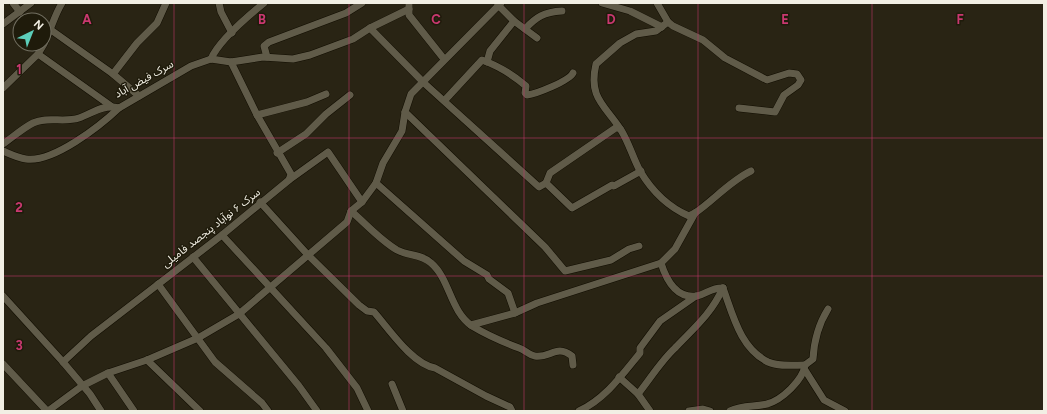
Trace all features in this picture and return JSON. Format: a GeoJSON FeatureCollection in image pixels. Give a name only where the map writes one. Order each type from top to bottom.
{"type":"FeatureCollection","features":[{"type":"Feature","properties":{"kind":"street"},"geometry":{"type":"LineString","coordinates":[[13,3],[20,12],[31,3]]}},
{"type":"Feature","properties":{"kind":"street"},"geometry":{"type":"LineString","coordinates":[[52,27],[56,13],[62,3]]}},
{"type":"Feature","properties":{"kind":"street"},"geometry":{"type":"LineString","coordinates":[[113,74],[136,42],[157,23],[166,3]]}},
{"type":"Feature","properties":{"kind":"street"},"geometry":{"type":"LineString","coordinates":[[219,3],[221,12],[232,32]]}},
{"type":"Feature","properties":{"kind":"street"},"geometry":{"type":"LineString","coordinates":[[264,3],[244,19],[214,51],[211,58],[231,62],[267,57],[293,59],[310,55],[353,39],[409,6],[409,15],[444,59]]}},
{"type":"Feature","properties":{"kind":"street"},"geometry":{"type":"LineString","coordinates":[[267,57],[264,46],[269,42],[346,13],[362,3]]}},
{"type":"Feature","properties":{"kind":"street"},"geometry":{"type":"LineString","coordinates":[[602,3],[630,11],[662,27]]}},
{"type":"Feature","properties":{"kind":"street"},"geometry":{"type":"LineString","coordinates":[[657,3],[668,22],[703,40],[725,58],[740,67],[767,80],[789,74],[797,74],[801,80],[798,85],[784,94],[775,112],[739,108]]}},
{"type":"Feature","properties":{"kind":"street"},"geometry":{"type":"LineString","coordinates":[[3,364],[47,411],[82,386],[108,373],[147,360],[198,338],[239,314],[347,222],[351,211],[362,202],[376,183],[383,163],[402,131],[405,112],[411,94],[424,83],[444,59],[499,4],[514,21],[537,38]]}},
{"type":"Feature","properties":{"kind":"street"},"geometry":{"type":"LineString","coordinates":[[525,30],[536,17],[562,11]]}},
{"type":"Feature","properties":{"kind":"street"},"geometry":{"type":"LineString","coordinates":[[3,24],[12,18]]}},
{"type":"Feature","properties":{"kind":"street"},"geometry":{"type":"LineString","coordinates":[[488,62],[490,51],[514,21]]}},
{"type":"Feature","properties":{"kind":"street"},"geometry":{"type":"LineString","coordinates":[[668,22],[656,31],[636,34],[620,43],[596,64],[594,84],[598,100],[620,129],[640,171],[666,204],[689,216],[724,191],[738,178],[751,171]]}},
{"type":"Feature","properties":{"kind":"street"},"geometry":{"type":"LineString","coordinates":[[370,28],[424,83],[539,187],[546,183],[550,173],[617,127],[620,129]]}},
{"type":"Feature","properties":{"kind":"street"},"geometry":{"type":"LineString","coordinates":[[52,31],[113,74],[139,96]]}},
{"type":"Feature","properties":{"kind":"street"},"geometry":{"type":"LineString","coordinates":[[3,88],[38,54],[111,106]]}},
{"type":"Feature","properties":{"kind":"street","name":"سرک فيض آباد"},"geometry":{"type":"LineString","coordinates":[[3,144],[34,122],[79,118],[93,110],[111,106],[119,108],[191,66],[211,58]]}},
{"type":"Feature","properties":{"kind":"street"},"geometry":{"type":"LineString","coordinates":[[444,100],[482,60],[508,72],[526,86],[525,93],[527,95],[560,83],[573,74]]}},
{"type":"Feature","properties":{"kind":"street"},"geometry":{"type":"LineString","coordinates":[[231,62],[277,153],[286,162],[291,174],[289,180]]}},
{"type":"Feature","properties":{"kind":"street"},"geometry":{"type":"LineString","coordinates":[[257,115],[307,102],[326,94]]}},
{"type":"Feature","properties":{"kind":"street"},"geometry":{"type":"LineString","coordinates":[[277,153],[306,134],[350,95]]}},
{"type":"Feature","properties":{"kind":"street"},"geometry":{"type":"LineString","coordinates":[[3,151],[27,160],[43,156],[68,146],[90,133],[119,108]]}},
{"type":"Feature","properties":{"kind":"street"},"geometry":{"type":"LineString","coordinates":[[405,112],[545,247],[565,272],[611,260],[629,249],[639,246]]}},
{"type":"Feature","properties":{"kind":"street","name":"سرک ۶ نوآباد پنجصد فامیلی"},"geometry":{"type":"LineString","coordinates":[[63,362],[91,336],[222,235],[260,202],[328,152],[362,202]]}},
{"type":"Feature","properties":{"kind":"street"},"geometry":{"type":"LineString","coordinates":[[546,183],[572,208],[640,171]]}},
{"type":"Feature","properties":{"kind":"street"},"geometry":{"type":"LineString","coordinates":[[376,183],[458,257],[487,275],[489,279],[508,293],[515,313]]}},
{"type":"Feature","properties":{"kind":"street"},"geometry":{"type":"LineString","coordinates":[[260,202],[308,255],[359,305],[366,311],[374,312],[416,358],[427,366],[435,368],[486,396],[510,407],[512,411]]}},
{"type":"Feature","properties":{"kind":"street"},"geometry":{"type":"LineString","coordinates":[[351,211],[396,249],[406,254],[423,257],[430,262],[443,278],[455,306],[471,325],[502,342],[536,356],[556,351],[565,351],[572,356],[573,365]]}},
{"type":"Feature","properties":{"kind":"street"},"geometry":{"type":"LineString","coordinates":[[471,325],[515,313],[537,303],[661,263],[675,249],[695,213]]}},
{"type":"Feature","properties":{"kind":"street"},"geometry":{"type":"LineString","coordinates":[[222,235],[326,348],[357,388],[368,411]]}},
{"type":"Feature","properties":{"kind":"street"},"geometry":{"type":"LineString","coordinates":[[192,257],[299,386],[317,411]]}},
{"type":"Feature","properties":{"kind":"street"},"geometry":{"type":"LineString","coordinates":[[661,263],[670,286],[678,292],[696,296]]}},
{"type":"Feature","properties":{"kind":"street"},"geometry":{"type":"LineString","coordinates":[[158,284],[215,362],[262,403],[268,411]]}},
{"type":"Feature","properties":{"kind":"street"},"geometry":{"type":"LineString","coordinates":[[580,411],[588,407],[609,390],[640,354],[640,348],[660,321],[696,296],[715,287],[723,288]]}},
{"type":"Feature","properties":{"kind":"street"},"geometry":{"type":"LineString","coordinates":[[723,288],[741,336],[751,349],[768,362],[778,365],[805,367]]}},
{"type":"Feature","properties":{"kind":"street"},"geometry":{"type":"LineString","coordinates":[[638,394],[674,349],[708,315],[723,288]]}},
{"type":"Feature","properties":{"kind":"street"},"geometry":{"type":"LineString","coordinates":[[3,296],[63,362],[90,394],[101,411]]}},
{"type":"Feature","properties":{"kind":"street"},"geometry":{"type":"LineString","coordinates":[[730,411],[745,406],[768,404],[792,389],[805,367],[813,359],[814,340],[822,318],[828,309]]}},
{"type":"Feature","properties":{"kind":"street"},"geometry":{"type":"LineString","coordinates":[[147,360],[200,411]]}},
{"type":"Feature","properties":{"kind":"street"},"geometry":{"type":"LineString","coordinates":[[805,367],[824,400],[844,411]]}},
{"type":"Feature","properties":{"kind":"street"},"geometry":{"type":"LineString","coordinates":[[108,373],[134,411]]}},
{"type":"Feature","properties":{"kind":"street"},"geometry":{"type":"LineString","coordinates":[[619,377],[638,394],[650,411]]}},
{"type":"Feature","properties":{"kind":"street"},"geometry":{"type":"LineString","coordinates":[[392,384],[403,411]]}},
{"type":"Feature","properties":{"kind":"street"},"geometry":{"type":"LineString","coordinates":[[689,411],[703,409],[710,411]]}}]}
